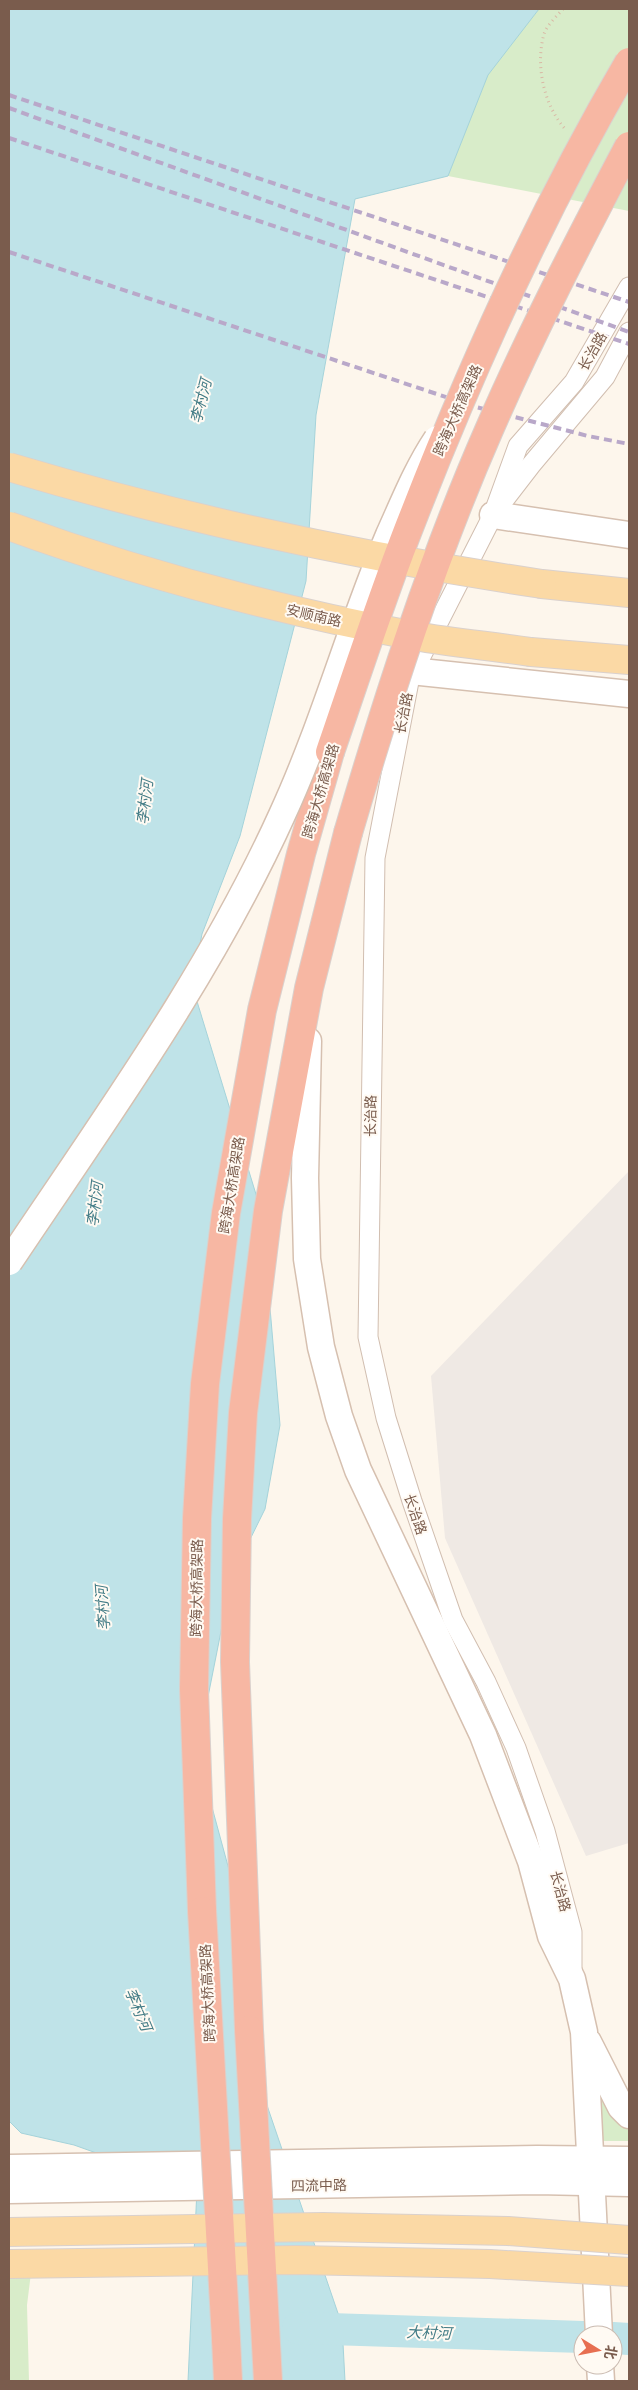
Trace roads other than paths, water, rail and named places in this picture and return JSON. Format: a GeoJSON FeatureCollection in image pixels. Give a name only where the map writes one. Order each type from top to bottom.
{"type":"FeatureCollection","features":[{"type":"Feature","properties":{"kind":"highway","name":"跨海大桥高架路"},"geometry":{"type":"LineString","coordinates":[[228,2381],[202,1911],[194,1689],[197,1518],[205,1384],[226,1213],[262,1010],[301,854],[330,752],[382,602],[455,411],[540,227],[629,62]]}},
{"type":"Feature","properties":{"kind":"highway"},"geometry":{"type":"LineString","coordinates":[[268,2381],[238,1790],[235,1662],[237,1519],[243,1413],[268,1212],[309,988],[348,833],[380,724],[450,526],[488,431],[578,242],[629,146]]}},
{"type":"Feature","properties":{"kind":"main road"},"geometry":{"type":"LineString","coordinates":[[9,1262],[137,1072],[223,932],[253,878],[284,813],[321,717],[365,593],[419,466],[455,411]]}},
{"type":"Feature","properties":{"kind":"main road"},"geometry":{"type":"LineString","coordinates":[[9,467],[100,494],[361,555],[542,584],[629,593]]}},
{"type":"Feature","properties":{"kind":"main road"},"geometry":{"type":"LineString","coordinates":[[493,515],[629,535]]}},
{"type":"Feature","properties":{"kind":"main road","name":"安顺南路"},"geometry":{"type":"LineString","coordinates":[[9,526],[80,551],[223,593],[272,605],[417,636],[531,652],[629,660]]}},
{"type":"Feature","properties":{"kind":"main road"},"geometry":{"type":"LineString","coordinates":[[411,671],[629,694]]}},
{"type":"Feature","properties":{"kind":"main road"},"geometry":{"type":"LineString","coordinates":[[309,988],[305,1178],[307,1259],[321,1347],[339,1416],[358,1470],[416,1596],[455,1671],[505,1788],[531,1861],[551,1936],[572,1978],[584,2032],[589,2172],[598,2325]]}},
{"type":"Feature","properties":{"kind":"main road"},"geometry":{"type":"LineString","coordinates":[[584,2032],[621,2108],[629,2115]]}},
{"type":"Feature","properties":{"kind":"main road","name":"四流中路"},"geometry":{"type":"LineString","coordinates":[[589,2172],[629,2160]]}},
{"type":"Feature","properties":{"kind":"main road","name":"四流中路"},"geometry":{"type":"LineString","coordinates":[[9,2168],[537,2170],[589,2172],[629,2183]]}},
{"type":"Feature","properties":{"kind":"main road","name":"四流中路"},"geometry":{"type":"LineString","coordinates":[[9,2190],[537,2170]]}},
{"type":"Feature","properties":{"kind":"main road"},"geometry":{"type":"LineString","coordinates":[[9,2232],[322,2227],[499,2231],[629,2240]]}},
{"type":"Feature","properties":{"kind":"main road"},"geometry":{"type":"LineString","coordinates":[[9,2264],[289,2260],[490,2264],[629,2272]]}},
{"type":"Feature","properties":{"kind":"street","name":"长治路"},"geometry":{"type":"LineString","coordinates":[[572,1978],[572,1932],[545,1831],[516,1748],[450,1612],[386,1418],[368,1337],[375,858],[411,671],[412,674],[493,515],[518,446],[574,382],[629,287]]}},
{"type":"Feature","properties":{"kind":"street"},"geometry":{"type":"LineString","coordinates":[[493,515],[531,465],[605,377],[629,332]]}},
{"type":"Feature","properties":{"kind":"water","name":"李村河"},"geometry":{"type":"Polygon","coordinates":[[[9,9],[539,9],[488,75],[448,176],[355,199],[316,415],[306,581],[240,836],[202,934],[192,985],[262,1214],[280,1425],[265,1509],[232,1576],[197,1752],[247,1936],[244,2038],[342,2325],[345,2381],[188,2381],[197,2189],[74,2145],[21,2133],[9,2121],[9,9]]]}},
{"type":"Feature","properties":{"kind":"waterway","name":"大村河"},"geometry":{"type":"LineString","coordinates":[[298,2328],[573,2337]]}},
{"type":"Feature","properties":{"kind":"waterway","name":"大村河"},"geometry":{"type":"LineString","coordinates":[[623,2339],[629,2339]]}},
{"type":"Feature","properties":{"kind":"railway"},"geometry":{"type":"LineString","coordinates":[[9,95],[629,302]]}},
{"type":"Feature","properties":{"kind":"railway"},"geometry":{"type":"LineString","coordinates":[[9,108],[629,332]]}},
{"type":"Feature","properties":{"kind":"railway"},"geometry":{"type":"LineString","coordinates":[[9,138],[629,344]]}},
{"type":"Feature","properties":{"kind":"railway"},"geometry":{"type":"LineString","coordinates":[[9,252],[476,407],[588,436],[629,444]]}}]}
